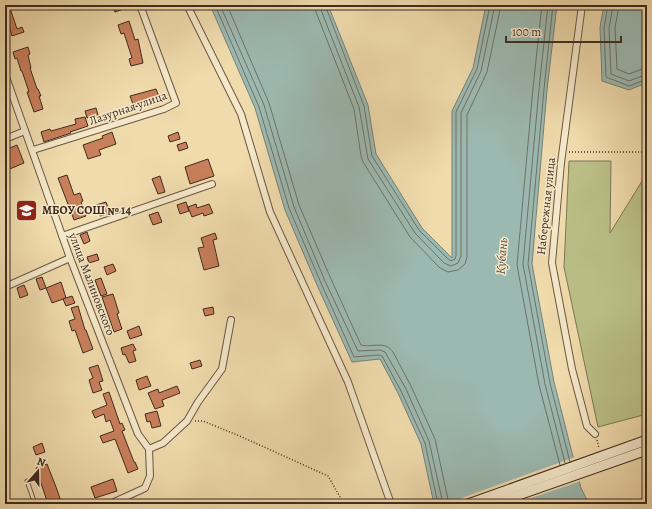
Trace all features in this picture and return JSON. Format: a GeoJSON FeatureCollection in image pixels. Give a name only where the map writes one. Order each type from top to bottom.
{"type":"FeatureCollection","features":[{"type":"Feature","properties":{"kind":"main road"},"geometry":{"type":"LineString","coordinates":[[468,504],[647,440]]}},
{"type":"Feature","properties":{"kind":"main road"},"geometry":{"type":"LineString","coordinates":[[493,504],[602,457],[647,450]]}},
{"type":"Feature","properties":{"kind":"street","name":"Лазурная улица"},"geometry":{"type":"LineString","coordinates":[[33,150],[164,109],[176,103],[140,5]]}},
{"type":"Feature","properties":{"kind":"street"},"geometry":{"type":"LineString","coordinates":[[187,5],[241,114],[270,212],[348,382],[391,504]]}},
{"type":"Feature","properties":{"kind":"street","name":"Набережная улица"},"geometry":{"type":"LineString","coordinates":[[582,5],[563,152],[552,263],[572,369],[587,426],[595,434]]}},
{"type":"Feature","properties":{"kind":"street","name":"улица Малиновского"},"geometry":{"type":"LineString","coordinates":[[5,74],[70,258],[138,434],[149,449]]}},
{"type":"Feature","properties":{"kind":"street"},"geometry":{"type":"LineString","coordinates":[[5,139],[25,131]]}},
{"type":"Feature","properties":{"kind":"street"},"geometry":{"type":"LineString","coordinates":[[62,236],[212,184]]}},
{"type":"Feature","properties":{"kind":"street"},"geometry":{"type":"LineString","coordinates":[[5,287],[70,258]]}},
{"type":"Feature","properties":{"kind":"street"},"geometry":{"type":"LineString","coordinates":[[110,504],[145,488],[150,476],[149,449],[164,443],[187,421],[198,402],[222,369],[231,320]]}},
{"type":"Feature","properties":{"kind":"lane"},"geometry":{"type":"LineString","coordinates":[[27,481],[35,504]]}},
{"type":"Feature","properties":{"kind":"path"},"geometry":{"type":"LineString","coordinates":[[563,152],[647,152]]}},
{"type":"Feature","properties":{"kind":"path"},"geometry":{"type":"LineString","coordinates":[[187,421],[203,421],[328,476],[344,504]]}},
{"type":"Feature","properties":{"kind":"path"},"geometry":{"type":"LineString","coordinates":[[595,434],[602,457]]}},
{"type":"Feature","properties":{"kind":"green space"},"geometry":{"type":"Polygon","coordinates":[[[569,161],[611,161],[610,233],[647,173],[647,414],[598,427],[564,267],[569,161]]]}},
{"type":"Feature","properties":{"kind":"water","name":"Кубань"},"geometry":{"type":"Polygon","coordinates":[[[210,5],[328,5],[368,105],[376,154],[422,228],[452,258],[452,111],[473,68],[486,5],[557,5],[547,90],[532,264],[554,382],[581,488],[589,504],[434,504],[421,444],[398,393],[380,359],[352,362],[317,285],[285,210],[255,108],[210,5]]]}},
{"type":"Feature","properties":{"kind":"water"},"geometry":{"type":"Polygon","coordinates":[[[604,5],[647,5],[647,80],[646,83],[629,90],[602,81],[600,27],[604,5]]]}},
{"type":"Feature","properties":{"kind":"pier"},"geometry":{"type":"Polygon","coordinates":[[[575,457],[581,481],[514,504],[445,504],[575,457]]]}},
{"type":"Feature","properties":{"kind":"building"},"geometry":{"type":"Polygon","coordinates":[[[5,5],[9,5],[17,29],[22,27],[24,32],[12,36],[9,26],[5,28],[5,5]]]}},
{"type":"Feature","properties":{"kind":"building"},"geometry":{"type":"Polygon","coordinates":[[[112,5],[131,5],[132,6],[115,12],[112,5]]]}},
{"type":"Feature","properties":{"kind":"building"},"geometry":{"type":"Polygon","coordinates":[[[129,21],[135,40],[138,39],[143,63],[131,66],[129,59],[132,58],[124,33],[121,34],[118,25],[129,21]]]}},
{"type":"Feature","properties":{"kind":"building"},"geometry":{"type":"Polygon","coordinates":[[[28,47],[30,54],[28,55],[30,68],[41,96],[39,96],[43,109],[34,112],[22,71],[13,52],[28,47]]]}},
{"type":"Feature","properties":{"kind":"building"},"geometry":{"type":"Polygon","coordinates":[[[156,89],[159,97],[145,101],[146,104],[134,107],[130,96],[156,89]]]}},
{"type":"Feature","properties":{"kind":"building"},"geometry":{"type":"Polygon","coordinates":[[[96,108],[98,115],[87,118],[85,111],[96,108]]]}},
{"type":"Feature","properties":{"kind":"building"},"geometry":{"type":"Polygon","coordinates":[[[85,117],[88,126],[44,142],[41,132],[50,129],[51,131],[76,124],[75,119],[85,117]]]}},
{"type":"Feature","properties":{"kind":"building"},"geometry":{"type":"Polygon","coordinates":[[[112,132],[116,144],[99,150],[101,155],[88,159],[83,145],[103,138],[102,136],[112,132]]]}},
{"type":"Feature","properties":{"kind":"building"},"geometry":{"type":"Polygon","coordinates":[[[178,132],[180,139],[170,142],[168,136],[178,132]]]}},
{"type":"Feature","properties":{"kind":"building"},"geometry":{"type":"Polygon","coordinates":[[[186,142],[188,148],[179,151],[177,145],[186,142]]]}},
{"type":"Feature","properties":{"kind":"building"},"geometry":{"type":"Polygon","coordinates":[[[17,145],[24,163],[5,171],[5,150],[17,145]]]}},
{"type":"Feature","properties":{"kind":"building"},"geometry":{"type":"Polygon","coordinates":[[[208,159],[214,176],[190,184],[185,167],[208,159]]]}},
{"type":"Feature","properties":{"kind":"building"},"geometry":{"type":"Polygon","coordinates":[[[67,175],[74,195],[80,193],[83,201],[81,202],[86,216],[74,220],[58,178],[67,175]]]}},
{"type":"Feature","properties":{"kind":"building"},"geometry":{"type":"Polygon","coordinates":[[[160,176],[165,192],[158,194],[152,179],[160,176]]]}},
{"type":"Feature","properties":{"kind":"building"},"geometry":{"type":"Polygon","coordinates":[[[106,202],[110,213],[100,216],[96,205],[106,202]]]}},
{"type":"Feature","properties":{"kind":"building"},"geometry":{"type":"Polygon","coordinates":[[[186,202],[189,211],[180,214],[177,205],[186,202]]]}},
{"type":"Feature","properties":{"kind":"building"},"geometry":{"type":"Polygon","coordinates":[[[196,204],[197,208],[209,204],[213,213],[204,216],[203,213],[192,217],[188,207],[196,204]]]}},
{"type":"Feature","properties":{"kind":"building"},"geometry":{"type":"Polygon","coordinates":[[[158,212],[162,222],[153,225],[149,215],[158,212]]]}},
{"type":"Feature","properties":{"kind":"building"},"geometry":{"type":"Polygon","coordinates":[[[87,232],[90,241],[84,244],[80,235],[87,232]]]}},
{"type":"Feature","properties":{"kind":"building"},"geometry":{"type":"Polygon","coordinates":[[[215,233],[217,239],[213,240],[219,266],[204,270],[198,248],[204,247],[201,238],[215,233]]]}},
{"type":"Feature","properties":{"kind":"building"},"geometry":{"type":"Polygon","coordinates":[[[97,254],[99,260],[89,263],[87,257],[97,254]]]}},
{"type":"Feature","properties":{"kind":"building"},"geometry":{"type":"Polygon","coordinates":[[[113,264],[116,271],[107,275],[104,267],[113,264]]]}},
{"type":"Feature","properties":{"kind":"building"},"geometry":{"type":"Polygon","coordinates":[[[42,277],[46,288],[40,290],[36,279],[42,277]]]}},
{"type":"Feature","properties":{"kind":"building"},"geometry":{"type":"Polygon","coordinates":[[[101,278],[107,294],[101,296],[95,280],[101,278]]]}},
{"type":"Feature","properties":{"kind":"building"},"geometry":{"type":"Polygon","coordinates":[[[61,282],[66,298],[52,303],[46,288],[61,282]]]}},
{"type":"Feature","properties":{"kind":"building"},"geometry":{"type":"Polygon","coordinates":[[[24,285],[28,295],[20,298],[17,288],[24,285]]]}},
{"type":"Feature","properties":{"kind":"building"},"geometry":{"type":"Polygon","coordinates":[[[113,294],[122,329],[114,332],[102,297],[113,294]]]}},
{"type":"Feature","properties":{"kind":"building"},"geometry":{"type":"Polygon","coordinates":[[[72,296],[75,303],[66,306],[63,299],[72,296]]]}},
{"type":"Feature","properties":{"kind":"building"},"geometry":{"type":"Polygon","coordinates":[[[78,306],[85,330],[93,349],[83,353],[75,330],[72,331],[69,321],[75,319],[71,308],[78,306]]]}},
{"type":"Feature","properties":{"kind":"building"},"geometry":{"type":"Polygon","coordinates":[[[213,307],[214,314],[205,316],[203,309],[213,307]]]}},
{"type":"Feature","properties":{"kind":"building"},"geometry":{"type":"Polygon","coordinates":[[[139,326],[142,335],[130,339],[127,331],[139,326]]]}},
{"type":"Feature","properties":{"kind":"building"},"geometry":{"type":"Polygon","coordinates":[[[133,344],[136,350],[133,351],[136,361],[129,363],[125,354],[123,355],[121,348],[133,344]]]}},
{"type":"Feature","properties":{"kind":"building"},"geometry":{"type":"Polygon","coordinates":[[[200,360],[202,366],[192,369],[190,363],[200,360]]]}},
{"type":"Feature","properties":{"kind":"building"},"geometry":{"type":"Polygon","coordinates":[[[98,365],[103,381],[99,382],[102,390],[93,393],[89,380],[93,378],[89,368],[98,365]]]}},
{"type":"Feature","properties":{"kind":"building"},"geometry":{"type":"Polygon","coordinates":[[[147,376],[151,386],[139,390],[136,380],[147,376]]]}},
{"type":"Feature","properties":{"kind":"building"},"geometry":{"type":"Polygon","coordinates":[[[177,386],[180,393],[162,400],[164,406],[155,409],[148,393],[158,389],[159,393],[177,386]]]}},
{"type":"Feature","properties":{"kind":"building"},"geometry":{"type":"Polygon","coordinates":[[[109,392],[120,424],[122,423],[125,430],[122,431],[138,469],[128,473],[115,439],[103,443],[100,436],[114,431],[110,420],[106,422],[104,414],[95,418],[92,411],[107,405],[103,394],[109,392]]]}},
{"type":"Feature","properties":{"kind":"building"},"geometry":{"type":"Polygon","coordinates":[[[157,411],[161,426],[152,428],[150,421],[147,422],[145,414],[157,411]]]}},
{"type":"Feature","properties":{"kind":"building"},"geometry":{"type":"Polygon","coordinates":[[[42,443],[45,452],[36,455],[33,447],[42,443]]]}},
{"type":"Feature","properties":{"kind":"building"},"geometry":{"type":"Polygon","coordinates":[[[47,464],[62,504],[48,504],[36,468],[47,464]]]}},
{"type":"Feature","properties":{"kind":"building"},"geometry":{"type":"Polygon","coordinates":[[[113,479],[117,491],[95,498],[91,487],[113,479]]]}},
{"type":"Feature","properties":{"kind":"place","name":"МБОУ СОШ № 14"},"geometry":{"type":"Point","coordinates":[26,210]}}]}
